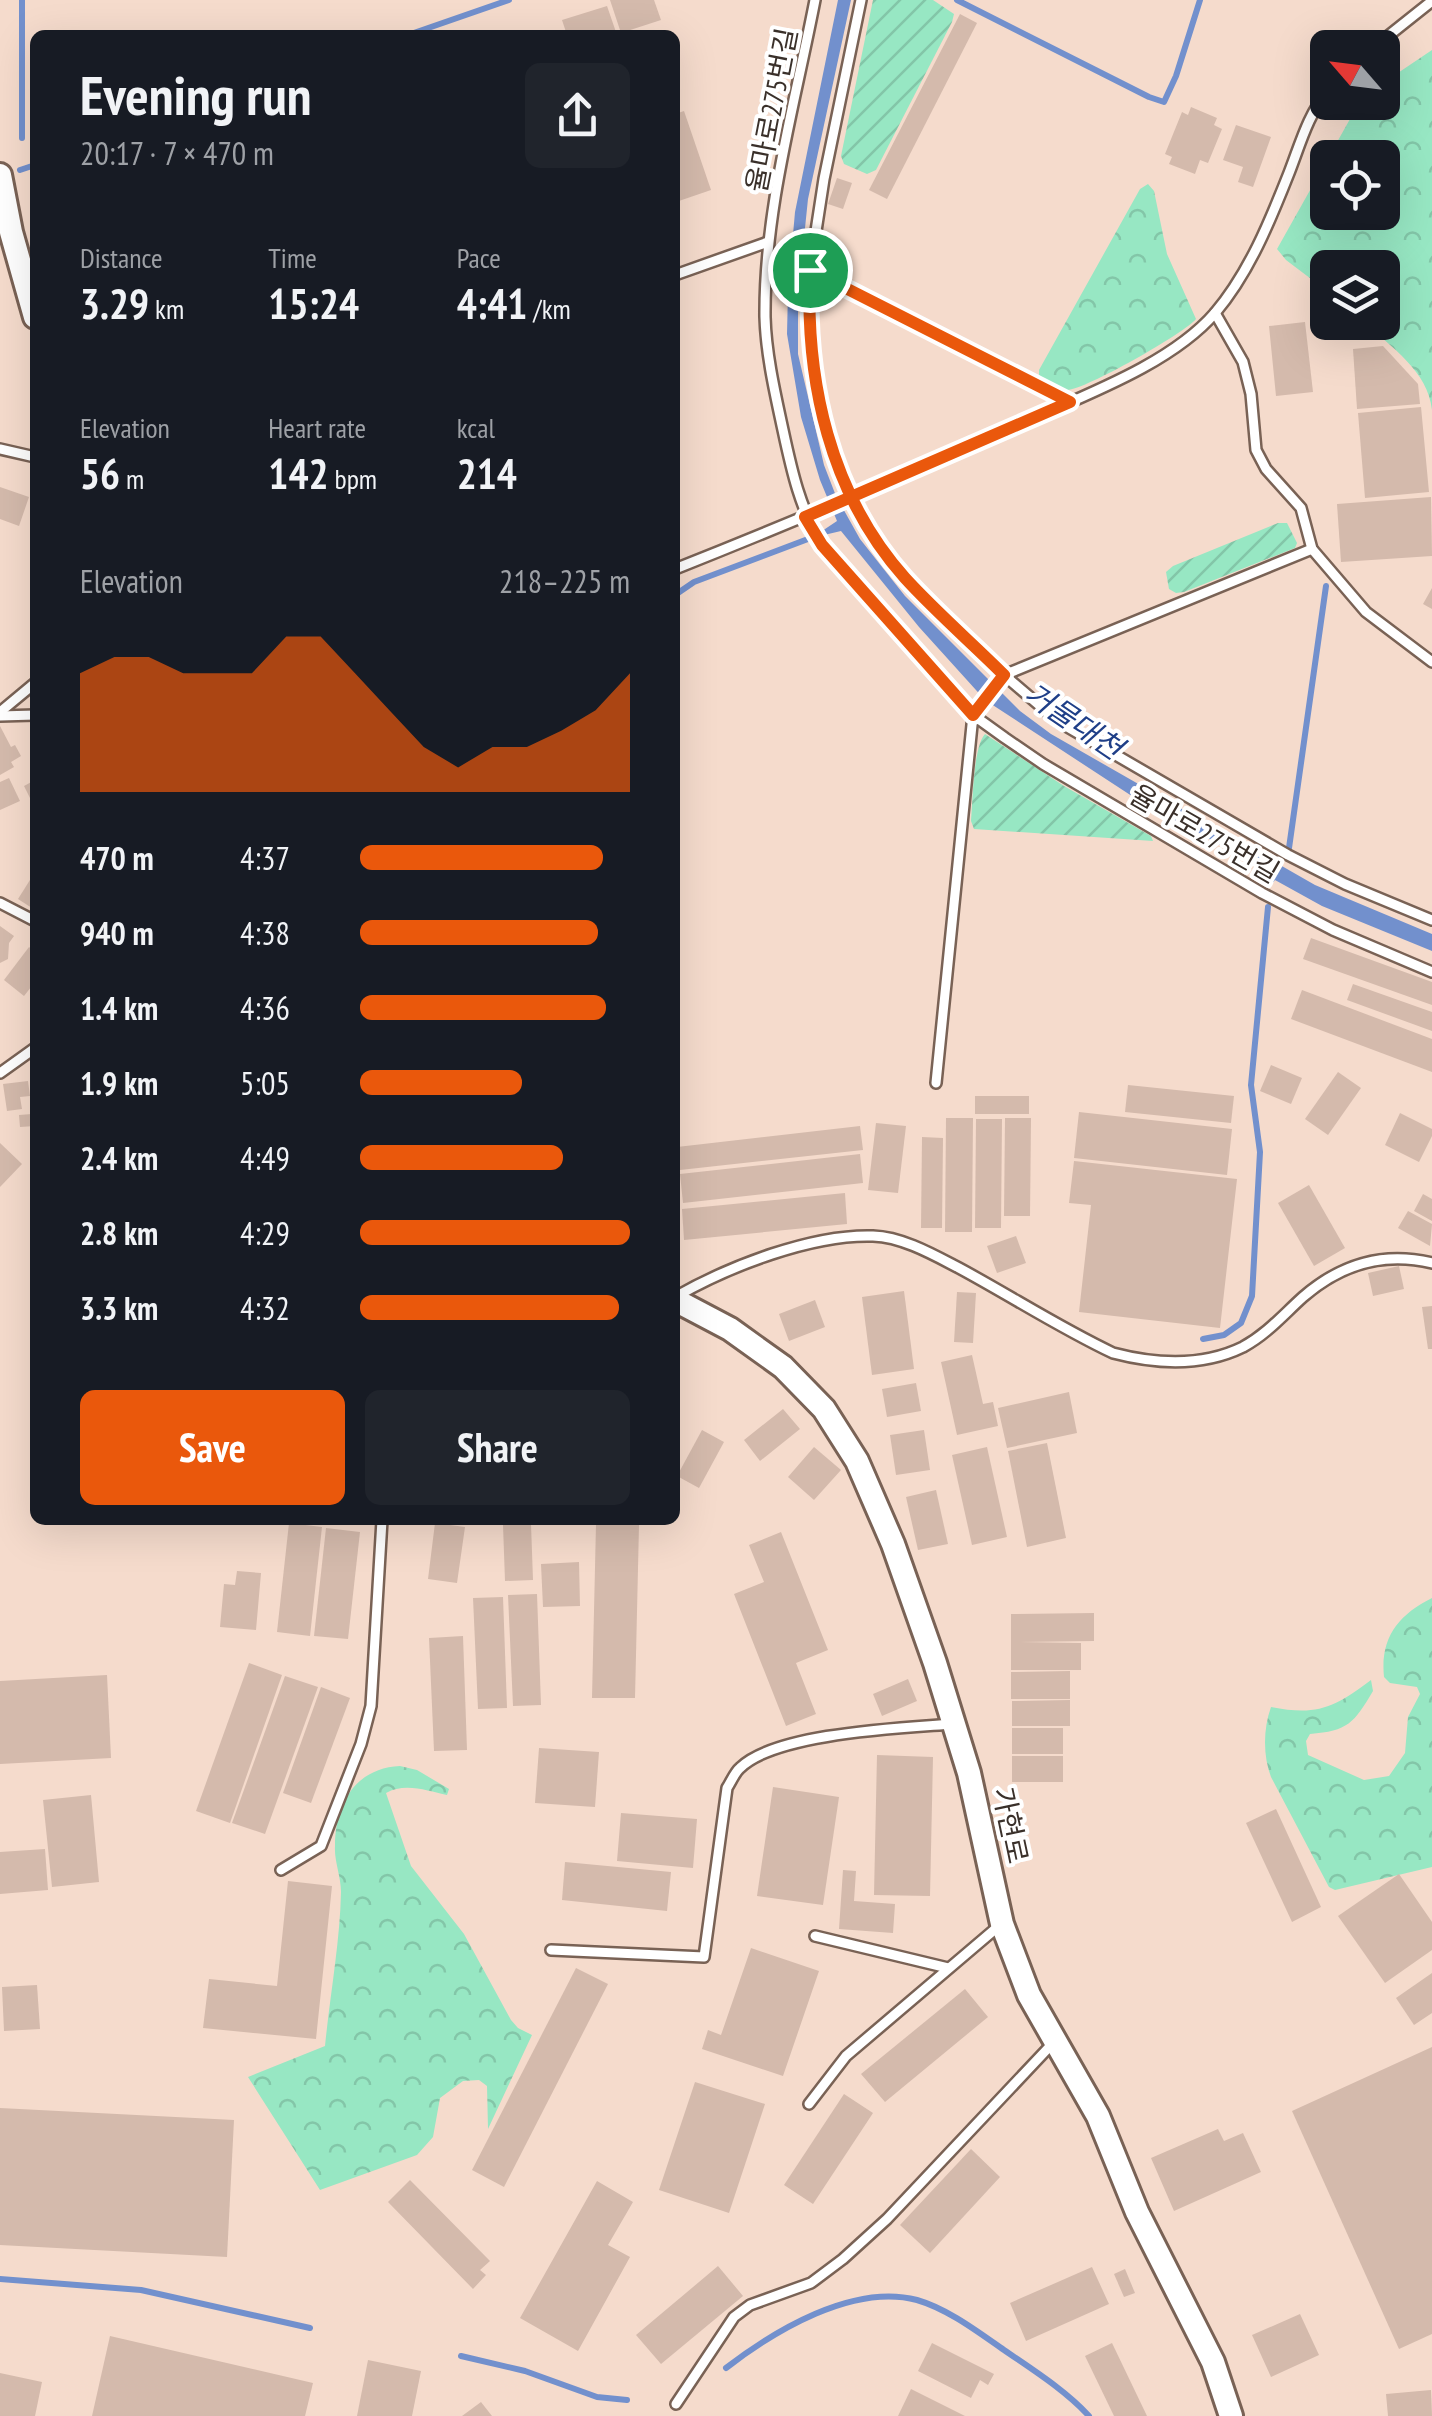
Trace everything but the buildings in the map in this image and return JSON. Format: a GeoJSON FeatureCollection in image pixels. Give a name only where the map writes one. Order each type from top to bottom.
{"type":"FeatureCollection","features":[{"type":"Feature","properties":{"kind":"street"},"geometry":{"type":"LineString","coordinates":[[0,174],[10,232],[30,299]]}},
{"type":"Feature","properties":{"kind":"street","name":"가현로"},"geometry":{"type":"LineString","coordinates":[[680,1301],[783,1367],[824,1409],[856,1461],[893,1544],[954,1724],[969,1772],[1002,1924],[1028,1995],[1098,2116],[1137,2212],[1213,2362],[1226,2414]]}},
{"type":"Feature","properties":{"kind":"lane","name":"율마로275번길"},"geometry":{"type":"LineString","coordinates":[[816,0],[768,242],[765,320],[770,364],[797,494],[822,545],[973,715],[1043,764],[1262,893],[1332,930],[1432,972]]}},
{"type":"Feature","properties":{"kind":"lane"},"geometry":{"type":"LineString","coordinates":[[861,0],[824,179],[810,270],[808,325],[817,396],[852,499],[904,577],[1004,675],[1059,722],[1345,884],[1432,920]]}},
{"type":"Feature","properties":{"kind":"lane"},"geometry":{"type":"LineString","coordinates":[[1396,30],[1432,1]]}},
{"type":"Feature","properties":{"kind":"lane"},"geometry":{"type":"LineString","coordinates":[[680,566],[852,499],[1070,402],[1168,353],[1215,313],[1250,260],[1310,120]]}},
{"type":"Feature","properties":{"kind":"lane"},"geometry":{"type":"LineString","coordinates":[[680,273],[768,242]]}},
{"type":"Feature","properties":{"kind":"lane"},"geometry":{"type":"LineString","coordinates":[[810,270],[1070,402]]}},
{"type":"Feature","properties":{"kind":"lane"},"geometry":{"type":"LineString","coordinates":[[1215,313],[1243,362],[1251,394],[1256,450],[1266,469],[1301,508],[1312,549],[1366,612],[1432,662]]}},
{"type":"Feature","properties":{"kind":"lane"},"geometry":{"type":"LineString","coordinates":[[0,449],[30,456]]}},
{"type":"Feature","properties":{"kind":"lane"},"geometry":{"type":"LineString","coordinates":[[936,1083],[973,715],[1004,675],[1312,549]]}},
{"type":"Feature","properties":{"kind":"lane"},"geometry":{"type":"LineString","coordinates":[[0,714],[30,688]]}},
{"type":"Feature","properties":{"kind":"lane"},"geometry":{"type":"LineString","coordinates":[[0,714],[30,716]]}},
{"type":"Feature","properties":{"kind":"lane"},"geometry":{"type":"LineString","coordinates":[[0,903],[30,918]]}},
{"type":"Feature","properties":{"kind":"lane"},"geometry":{"type":"LineString","coordinates":[[0,1073],[30,1052]]}},
{"type":"Feature","properties":{"kind":"lane","name":"가현로"},"geometry":{"type":"LineString","coordinates":[[680,1295],[716,1274],[761,1260],[822,1242],[874,1236],[932,1254],[1113,1353],[1141,1360],[1177,1362],[1241,1348],[1273,1327],[1304,1296],[1335,1273],[1366,1260],[1390,1257],[1432,1264]]}},
{"type":"Feature","properties":{"kind":"lane"},"geometry":{"type":"LineString","coordinates":[[282,1870],[320,1846],[361,1744],[371,1706],[382,1525]]}},
{"type":"Feature","properties":{"kind":"lane"},"geometry":{"type":"LineString","coordinates":[[551,1950],[704,1957],[728,1788],[740,1768],[797,1743],[842,1733],[954,1724]]}},
{"type":"Feature","properties":{"kind":"lane"},"geometry":{"type":"LineString","coordinates":[[809,2104],[846,2056],[1002,1924]]}},
{"type":"Feature","properties":{"kind":"lane"},"geometry":{"type":"LineString","coordinates":[[815,1936],[948,1968]]}},
{"type":"Feature","properties":{"kind":"lane"},"geometry":{"type":"LineString","coordinates":[[676,2404],[734,2318],[750,2304],[812,2282],[843,2259],[887,2219],[1055,2042]]}},
{"type":"Feature","properties":{"kind":"green space"},"geometry":{"type":"Polygon","coordinates":[[[873,0],[933,0],[954,14],[876,170],[867,174],[844,164],[841,156],[873,0]]]}},
{"type":"Feature","properties":{"kind":"green space"},"geometry":{"type":"Polygon","coordinates":[[[1432,50],[1432,410],[1424,383],[1384,340],[1400,340],[1400,250],[1310,250],[1310,278],[1277,249],[1310,190],[1310,230],[1400,230],[1400,140],[1338,140],[1349,120],[1400,120],[1400,72],[1432,50]]]}},
{"type":"Feature","properties":{"kind":"green space"},"geometry":{"type":"Polygon","coordinates":[[[1148,184],[1154,191],[1167,254],[1196,319],[1112,372],[1077,388],[1056,386],[1039,375],[1039,370],[1140,189],[1148,184]]]}},
{"type":"Feature","properties":{"kind":"green space"},"geometry":{"type":"Polygon","coordinates":[[[1278,523],[1287,523],[1297,543],[1295,548],[1184,592],[1169,589],[1166,572],[1173,566],[1278,523]]]}},
{"type":"Feature","properties":{"kind":"green space"},"geometry":{"type":"Polygon","coordinates":[[[985,734],[1151,836],[1153,841],[974,829],[974,775],[985,734]]]}},
{"type":"Feature","properties":{"kind":"green space"},"geometry":{"type":"Polygon","coordinates":[[[1432,1598],[1432,1867],[1335,1890],[1329,1887],[1271,1777],[1265,1742],[1271,1707],[1313,1710],[1335,1703],[1371,1680],[1373,1691],[1349,1723],[1333,1731],[1310,1734],[1306,1741],[1308,1755],[1364,1780],[1389,1776],[1405,1753],[1408,1717],[1420,1694],[1417,1687],[1390,1683],[1384,1677],[1385,1651],[1401,1620],[1432,1598]]]}},
{"type":"Feature","properties":{"kind":"green space"},"geometry":{"type":"Polygon","coordinates":[[[400,1766],[417,1770],[449,1789],[447,1795],[409,1788],[386,1793],[411,1866],[464,1934],[511,2020],[532,2035],[488,2129],[487,2086],[479,2080],[463,2081],[440,2098],[433,2137],[417,2155],[320,2190],[248,2077],[325,2046],[340,1911],[341,1886],[335,1852],[339,1816],[360,1781],[371,1773],[400,1766]]]}},
{"type":"Feature","properties":{"kind":"water"},"geometry":{"type":"Polygon","coordinates":[[[838,0],[851,0],[808,199],[798,296],[798,354],[824,465],[860,539],[905,596],[1020,711],[1051,734],[1315,885],[1432,934],[1432,951],[1322,906],[1275,880],[1270,886],[1263,868],[1141,802],[985,700],[841,531],[824,535],[822,531],[837,521],[801,417],[787,334],[788,291],[795,212],[838,0]]]}},
{"type":"Feature","properties":{"kind":"waterway"},"geometry":{"type":"LineString","coordinates":[[22,0],[22,138]]}},
{"type":"Feature","properties":{"kind":"waterway"},"geometry":{"type":"LineString","coordinates":[[422,30],[509,0]]}},
{"type":"Feature","properties":{"kind":"waterway"},"geometry":{"type":"LineString","coordinates":[[957,0],[1164,102],[1200,0]]}},
{"type":"Feature","properties":{"kind":"waterway"},"geometry":{"type":"LineString","coordinates":[[20,170],[30,167]]}},
{"type":"Feature","properties":{"kind":"waterway"},"geometry":{"type":"LineString","coordinates":[[680,592],[694,582],[808,539]]}},
{"type":"Feature","properties":{"kind":"waterway"},"geometry":{"type":"LineString","coordinates":[[1289,848],[1326,586]]}},
{"type":"Feature","properties":{"kind":"waterway"},"geometry":{"type":"LineString","coordinates":[[1203,1339],[1224,1335],[1241,1323],[1252,1296],[1260,1152],[1251,1085],[1268,907]]}},
{"type":"Feature","properties":{"kind":"waterway"},"geometry":{"type":"LineString","coordinates":[[0,2279],[141,2290],[310,2328]]}},
{"type":"Feature","properties":{"kind":"waterway"},"geometry":{"type":"LineString","coordinates":[[726,2368],[767,2339],[841,2304],[867,2298],[917,2300],[962,2322],[1048,2381],[1089,2416]]}},
{"type":"Feature","properties":{"kind":"waterway"},"geometry":{"type":"LineString","coordinates":[[461,2356],[525,2371],[597,2397],[627,2400]]}},
{"type":"Feature","properties":{"kind":"route"},"geometry":{"type":"LineString","coordinates":[[810,270],[808,325],[817,396],[852,499],[904,577],[1004,675],[973,715],[892,628],[822,545],[805,517],[852,499],[1070,402],[810,270]]}},
{"type":"Feature","properties":{"kind":"water label","name":"거물대천"},"geometry":{"type":"Point","coordinates":[1074,720]}}]}
